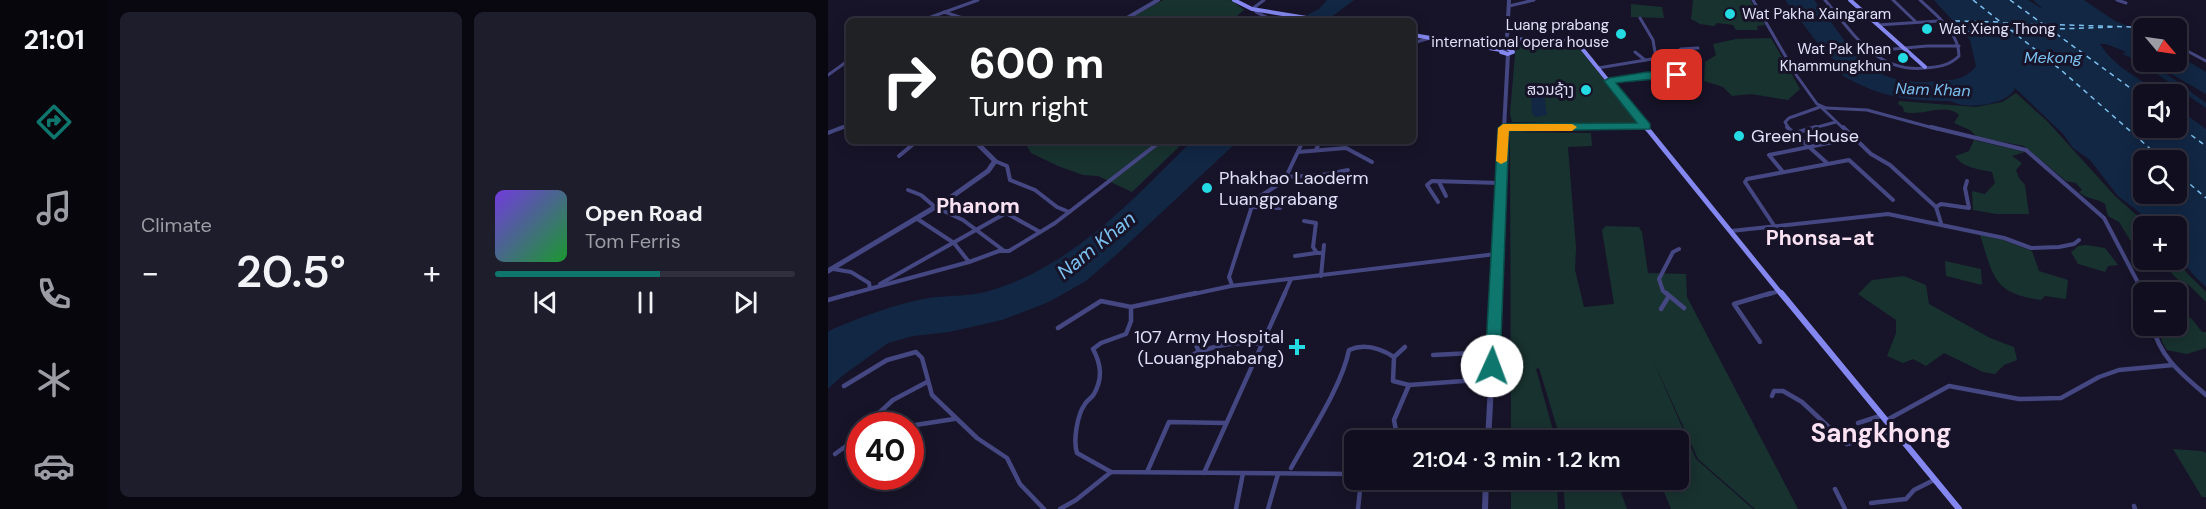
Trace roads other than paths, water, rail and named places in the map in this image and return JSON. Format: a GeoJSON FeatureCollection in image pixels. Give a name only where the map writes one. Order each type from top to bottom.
{"type":"FeatureCollection","features":[{"type":"Feature","properties":{"kind":"main road"},"geometry":{"type":"LineString","coordinates":[[1234,0],[1255,9],[1308,18]]}},
{"type":"Feature","properties":{"kind":"main road"},"geometry":{"type":"LineString","coordinates":[[1850,0],[1925,67]]}},
{"type":"Feature","properties":{"kind":"main road"},"geometry":{"type":"LineString","coordinates":[[1416,36],[1502,49]]}},
{"type":"Feature","properties":{"kind":"main road"},"geometry":{"type":"LineString","coordinates":[[1507,39],[1577,44],[1880,416],[1959,509]]}},
{"type":"Feature","properties":{"kind":"main road"},"geometry":{"type":"LineString","coordinates":[[1507,39],[1509,51],[1501,53],[1502,49],[1507,39]]}},
{"type":"Feature","properties":{"kind":"street"},"geometry":{"type":"LineString","coordinates":[[928,18],[978,0]]}},
{"type":"Feature","properties":{"kind":"street"},"geometry":{"type":"LineString","coordinates":[[1127,18],[1158,0]]}},
{"type":"Feature","properties":{"kind":"street"},"geometry":{"type":"LineString","coordinates":[[1264,0],[1255,9],[1256,12],[1268,18]]}},
{"type":"Feature","properties":{"kind":"street"},"geometry":{"type":"LineString","coordinates":[[1507,39],[1509,0]]}},
{"type":"Feature","properties":{"kind":"street"},"geometry":{"type":"LineString","coordinates":[[1509,6],[1534,0]]}},
{"type":"Feature","properties":{"kind":"street"},"geometry":{"type":"LineString","coordinates":[[1753,0],[1808,95],[1871,154],[1890,165],[1936,207],[1942,224]]}},
{"type":"Feature","properties":{"kind":"street"},"geometry":{"type":"LineString","coordinates":[[1825,0],[1872,51],[1895,67],[1925,67],[1952,63],[1959,56],[1959,46],[1920,0]]}},
{"type":"Feature","properties":{"kind":"street"},"geometry":{"type":"LineString","coordinates":[[1893,0],[1916,22]]}},
{"type":"Feature","properties":{"kind":"street"},"geometry":{"type":"LineString","coordinates":[[2117,0],[2126,3]]}},
{"type":"Feature","properties":{"kind":"street"},"geometry":{"type":"LineString","coordinates":[[943,12],[962,18]]}},
{"type":"Feature","properties":{"kind":"street"},"geometry":{"type":"LineString","coordinates":[[1876,15],[1879,20],[1876,24],[1940,21]]}},
{"type":"Feature","properties":{"kind":"street"},"geometry":{"type":"LineString","coordinates":[[1640,18],[1653,40],[1656,58]]}},
{"type":"Feature","properties":{"kind":"street"},"geometry":{"type":"LineString","coordinates":[[1416,41],[1430,38]]}},
{"type":"Feature","properties":{"kind":"street"},"geometry":{"type":"LineString","coordinates":[[1872,51],[1959,46]]}},
{"type":"Feature","properties":{"kind":"street"},"geometry":{"type":"LineString","coordinates":[[1598,68],[1670,56],[1681,49],[1698,48]]}},
{"type":"Feature","properties":{"kind":"street"},"geometry":{"type":"LineString","coordinates":[[1489,430],[1496,254],[1509,51]]}},
{"type":"Feature","properties":{"kind":"street"},"geometry":{"type":"LineString","coordinates":[[2187,51],[2206,61]]}},
{"type":"Feature","properties":{"kind":"street"},"geometry":{"type":"LineString","coordinates":[[1635,52],[1645,60]]}},
{"type":"Feature","properties":{"kind":"street"},"geometry":{"type":"LineString","coordinates":[[828,75],[846,62]]}},
{"type":"Feature","properties":{"kind":"street"},"geometry":{"type":"LineString","coordinates":[[1609,81],[1647,75],[1690,73]]}},
{"type":"Feature","properties":{"kind":"street"},"geometry":{"type":"LineString","coordinates":[[1828,163],[1787,127],[1786,120],[1821,107],[1867,110],[1970,138],[2026,150],[2104,218],[2138,282]]}},
{"type":"Feature","properties":{"kind":"street"},"geometry":{"type":"LineString","coordinates":[[1794,133],[1836,122]]}},
{"type":"Feature","properties":{"kind":"street"},"geometry":{"type":"LineString","coordinates":[[828,133],[846,126]]}},
{"type":"Feature","properties":{"kind":"street"},"geometry":{"type":"LineString","coordinates":[[1503,128],[1646,127]]}},
{"type":"Feature","properties":{"kind":"street"},"geometry":{"type":"LineString","coordinates":[[1783,172],[1769,155],[1854,138]]}},
{"type":"Feature","properties":{"kind":"street"},"geometry":{"type":"LineString","coordinates":[[899,156],[913,144]]}},
{"type":"Feature","properties":{"kind":"street"},"geometry":{"type":"LineString","coordinates":[[978,144],[995,161],[1007,166],[1010,180],[1035,190],[1057,207],[1070,212]]}},
{"type":"Feature","properties":{"kind":"street"},"geometry":{"type":"LineString","coordinates":[[828,300],[969,262],[1003,250],[1009,251],[1041,233],[1157,144]]}},
{"type":"Feature","properties":{"kind":"street"},"geometry":{"type":"LineString","coordinates":[[1232,286],[1229,277],[1254,201],[1284,181],[1302,144]]}},
{"type":"Feature","properties":{"kind":"street"},"geometry":{"type":"LineString","coordinates":[[1316,150],[1319,144]]}},
{"type":"Feature","properties":{"kind":"street"},"geometry":{"type":"LineString","coordinates":[[1334,148],[1336,144]]}},
{"type":"Feature","properties":{"kind":"street"},"geometry":{"type":"LineString","coordinates":[[1298,152],[1346,148],[1372,162]]}},
{"type":"Feature","properties":{"kind":"street"},"geometry":{"type":"LineString","coordinates":[[829,270],[978,179],[994,165],[995,161]]}},
{"type":"Feature","properties":{"kind":"street"},"geometry":{"type":"LineString","coordinates":[[1775,227],[1745,181],[1828,163],[1850,161],[1893,200]]}},
{"type":"Feature","properties":{"kind":"street"},"geometry":{"type":"LineString","coordinates":[[1286,177],[1322,175],[1348,170]]}},
{"type":"Feature","properties":{"kind":"street"},"geometry":{"type":"LineString","coordinates":[[1437,202],[1427,184],[1438,181],[1500,183]]}},
{"type":"Feature","properties":{"kind":"street"},"geometry":{"type":"LineString","coordinates":[[1438,181],[1446,196]]}},
{"type":"Feature","properties":{"kind":"street"},"geometry":{"type":"LineString","coordinates":[[1936,207],[1941,204],[1969,208],[1965,188],[1967,181]]}},
{"type":"Feature","properties":{"kind":"street"},"geometry":{"type":"LineString","coordinates":[[908,190],[921,195],[935,207],[980,231],[1003,250]]}},
{"type":"Feature","properties":{"kind":"street"},"geometry":{"type":"LineString","coordinates":[[1250,207],[1280,208]]}},
{"type":"Feature","properties":{"kind":"street"},"geometry":{"type":"LineString","coordinates":[[876,286],[980,231],[1008,213],[1041,233]]}},
{"type":"Feature","properties":{"kind":"street"},"geometry":{"type":"LineString","coordinates":[[1731,231],[1888,214],[2004,238],[2031,248],[2059,247],[2074,244],[2079,240]]}},
{"type":"Feature","properties":{"kind":"street"},"geometry":{"type":"LineString","coordinates":[[916,218],[954,243],[969,262]]}},
{"type":"Feature","properties":{"kind":"street"},"geometry":{"type":"LineString","coordinates":[[1304,221],[1316,223],[1313,247],[1317,253]]}},
{"type":"Feature","properties":{"kind":"street"},"geometry":{"type":"LineString","coordinates":[[1321,276],[1324,245]]}},
{"type":"Feature","properties":{"kind":"street"},"geometry":{"type":"LineString","coordinates":[[1679,249],[1673,252],[1659,279],[1664,291],[1684,308]]}},
{"type":"Feature","properties":{"kind":"street"},"geometry":{"type":"LineString","coordinates":[[1295,256],[1323,253]]}},
{"type":"Feature","properties":{"kind":"street"},"geometry":{"type":"LineString","coordinates":[[1058,328],[1101,301],[1131,307],[1232,286],[1496,254]]}},
{"type":"Feature","properties":{"kind":"street"},"geometry":{"type":"LineString","coordinates":[[829,270],[851,272],[869,283],[870,288]]}},
{"type":"Feature","properties":{"kind":"street"},"geometry":{"type":"LineString","coordinates":[[1204,473],[1291,279]]}},
{"type":"Feature","properties":{"kind":"street"},"geometry":{"type":"LineString","coordinates":[[1761,342],[1734,304],[1779,290]]}},
{"type":"Feature","properties":{"kind":"street"},"geometry":{"type":"LineString","coordinates":[[1660,309],[1670,296]]}},
{"type":"Feature","properties":{"kind":"street"},"geometry":{"type":"LineString","coordinates":[[1131,307],[1132,325],[1128,333],[1093,349],[1099,361],[1100,380],[1094,395],[1084,404],[1073,442],[1077,453],[1111,472],[1344,474]]}},
{"type":"Feature","properties":{"kind":"street"},"geometry":{"type":"LineString","coordinates":[[1192,333],[1198,350]]}},
{"type":"Feature","properties":{"kind":"street"},"geometry":{"type":"LineString","coordinates":[[2155,336],[2157,345],[2173,365],[2206,395]]}},
{"type":"Feature","properties":{"kind":"street"},"geometry":{"type":"LineString","coordinates":[[1171,365],[1214,344],[1240,341],[1262,344]]}},
{"type":"Feature","properties":{"kind":"street"},"geometry":{"type":"LineString","coordinates":[[1291,468],[1335,387],[1347,361],[1349,350],[1355,347],[1369,347],[1380,349],[1394,357]]}},
{"type":"Feature","properties":{"kind":"street"},"geometry":{"type":"LineString","coordinates":[[1406,347],[1394,357],[1393,381],[1409,385],[1492,379]]}},
{"type":"Feature","properties":{"kind":"street"},"geometry":{"type":"LineString","coordinates":[[843,386],[885,361],[903,353],[916,352],[922,358],[932,395],[954,419],[1007,458],[1020,484],[1044,509]]}},
{"type":"Feature","properties":{"kind":"street"},"geometry":{"type":"LineString","coordinates":[[1433,355],[1493,352]]}},
{"type":"Feature","properties":{"kind":"street"},"geometry":{"type":"LineString","coordinates":[[1885,421],[1949,386],[2019,399],[2061,398],[2100,377],[2119,370],[2173,365]]}},
{"type":"Feature","properties":{"kind":"street"},"geometry":{"type":"LineString","coordinates":[[876,412],[881,406],[906,390],[927,382]]}},
{"type":"Feature","properties":{"kind":"street"},"geometry":{"type":"LineString","coordinates":[[1396,430],[1394,420],[1409,385]]}},
{"type":"Feature","properties":{"kind":"street"},"geometry":{"type":"LineString","coordinates":[[1772,396],[1774,391],[1779,390],[1801,401],[1834,435],[1847,444],[1893,431]]}},
{"type":"Feature","properties":{"kind":"street"},"geometry":{"type":"LineString","coordinates":[[1858,423],[1880,416]]}},
{"type":"Feature","properties":{"kind":"street"},"geometry":{"type":"LineString","coordinates":[[924,424],[954,419]]}},
{"type":"Feature","properties":{"kind":"street"},"geometry":{"type":"LineString","coordinates":[[1147,472],[1169,422],[1226,423]]}},
{"type":"Feature","properties":{"kind":"street"},"geometry":{"type":"LineString","coordinates":[[835,454],[846,446]]}},
{"type":"Feature","properties":{"kind":"street"},"geometry":{"type":"LineString","coordinates":[[1064,508],[1111,472]]}},
{"type":"Feature","properties":{"kind":"street"},"geometry":{"type":"LineString","coordinates":[[1236,509],[1243,473]]}},
{"type":"Feature","properties":{"kind":"street"},"geometry":{"type":"LineString","coordinates":[[1268,509],[1278,474]]}},
{"type":"Feature","properties":{"kind":"street"},"geometry":{"type":"LineString","coordinates":[[1871,503],[1906,499],[1914,490],[1934,480]]}},
{"type":"Feature","properties":{"kind":"street"},"geometry":{"type":"LineString","coordinates":[[1835,489],[1845,509]]}},
{"type":"Feature","properties":{"kind":"street"},"geometry":{"type":"LineString","coordinates":[[1358,509],[1360,490]]}},
{"type":"Feature","properties":{"kind":"street"},"geometry":{"type":"LineString","coordinates":[[1485,509],[1486,490]]}},
{"type":"Feature","properties":{"kind":"water"},"geometry":{"type":"Polygon","coordinates":[[[1327,0],[1354,0],[1330,18],[1302,18],[1319,9],[1327,0]]]}},
{"type":"Feature","properties":{"kind":"water","name":"Mekong"},"geometry":{"type":"Polygon","coordinates":[[[1785,0],[1814,0],[1864,62],[1877,72],[1894,79],[1914,82],[1955,79],[1968,74],[1976,66],[1970,40],[1934,0],[2028,0],[2044,10],[2033,0],[2084,0],[2115,21],[2133,28],[2133,58],[2122,54],[2126,52],[2124,51],[2100,44],[2113,60],[2146,84],[2133,84],[2133,138],[2187,138],[2187,115],[2206,129],[2206,287],[2187,267],[2187,216],[2144,216],[2118,196],[2090,160],[2073,148],[2064,135],[2015,88],[2011,94],[1997,102],[1977,106],[1951,101],[1908,99],[1881,93],[1855,82],[1842,75],[1847,69],[1825,53],[1785,0]]]}},
{"type":"Feature","properties":{"kind":"water"},"geometry":{"type":"Polygon","coordinates":[[[2187,61],[2206,72],[2206,94],[2168,72],[2187,72],[2187,61]]]}},
{"type":"Feature","properties":{"kind":"water"},"geometry":{"type":"Polygon","coordinates":[[[2154,72],[2168,75],[2180,84],[2172,84],[2154,72]]]}},
{"type":"Feature","properties":{"kind":"water"},"geometry":{"type":"Polygon","coordinates":[[[2187,89],[2206,103],[2206,108],[2187,95],[2187,89]]]}},
{"type":"Feature","properties":{"kind":"water"},"geometry":{"type":"Polygon","coordinates":[[[1537,91],[1544,93],[1547,115],[1536,117],[1532,114],[1531,93],[1537,91]]]}},
{"type":"Feature","properties":{"kind":"water","name":"Nam Khan"},"geometry":{"type":"Polygon","coordinates":[[[1189,144],[1235,144],[1086,281],[1049,302],[1002,320],[949,332],[913,336],[888,343],[828,389],[828,332],[868,315],[904,304],[929,298],[984,292],[1022,279],[1076,247],[1101,228],[1189,144]]]}},
{"type":"Feature","properties":{"kind":"place","name":"Wat Pakha Xaingaram"},"geometry":{"type":"Point","coordinates":[1730,14]}},
{"type":"Feature","properties":{"kind":"place","name":"Wat Xieng Thong"},"geometry":{"type":"Point","coordinates":[1927,29]}},
{"type":"Feature","properties":{"kind":"place","name":"Luang prabang international opera house"},"geometry":{"type":"Point","coordinates":[1621,34]}},
{"type":"Feature","properties":{"kind":"place","name":"Wat Pak Khan Khammungkhun"},"geometry":{"type":"Point","coordinates":[1903,58]}},
{"type":"Feature","properties":{"kind":"place","name":"ສວນຊ້າງ"},"geometry":{"type":"Point","coordinates":[1586,90]}},
{"type":"Feature","properties":{"kind":"place","name":"Green House"},"geometry":{"type":"Point","coordinates":[1739,136]}},
{"type":"Feature","properties":{"kind":"place","name":"Phakhao Laoderm Luangprabang"},"geometry":{"type":"Point","coordinates":[1207,188]}},
{"type":"Feature","properties":{"kind":"place","name":"107 Army Hospital (Louangphabang)"},"geometry":{"type":"Point","coordinates":[1297,347]}},
{"type":"Feature","properties":{"kind":"district","name":"Phanom"},"geometry":{"type":"Point","coordinates":[978,206]}},
{"type":"Feature","properties":{"kind":"district","name":"Phonsa-at"},"geometry":{"type":"Point","coordinates":[1820,238]}},
{"type":"Feature","properties":{"kind":"district","name":"Sangkhong"},"geometry":{"type":"Point","coordinates":[1881,433]}}]}
